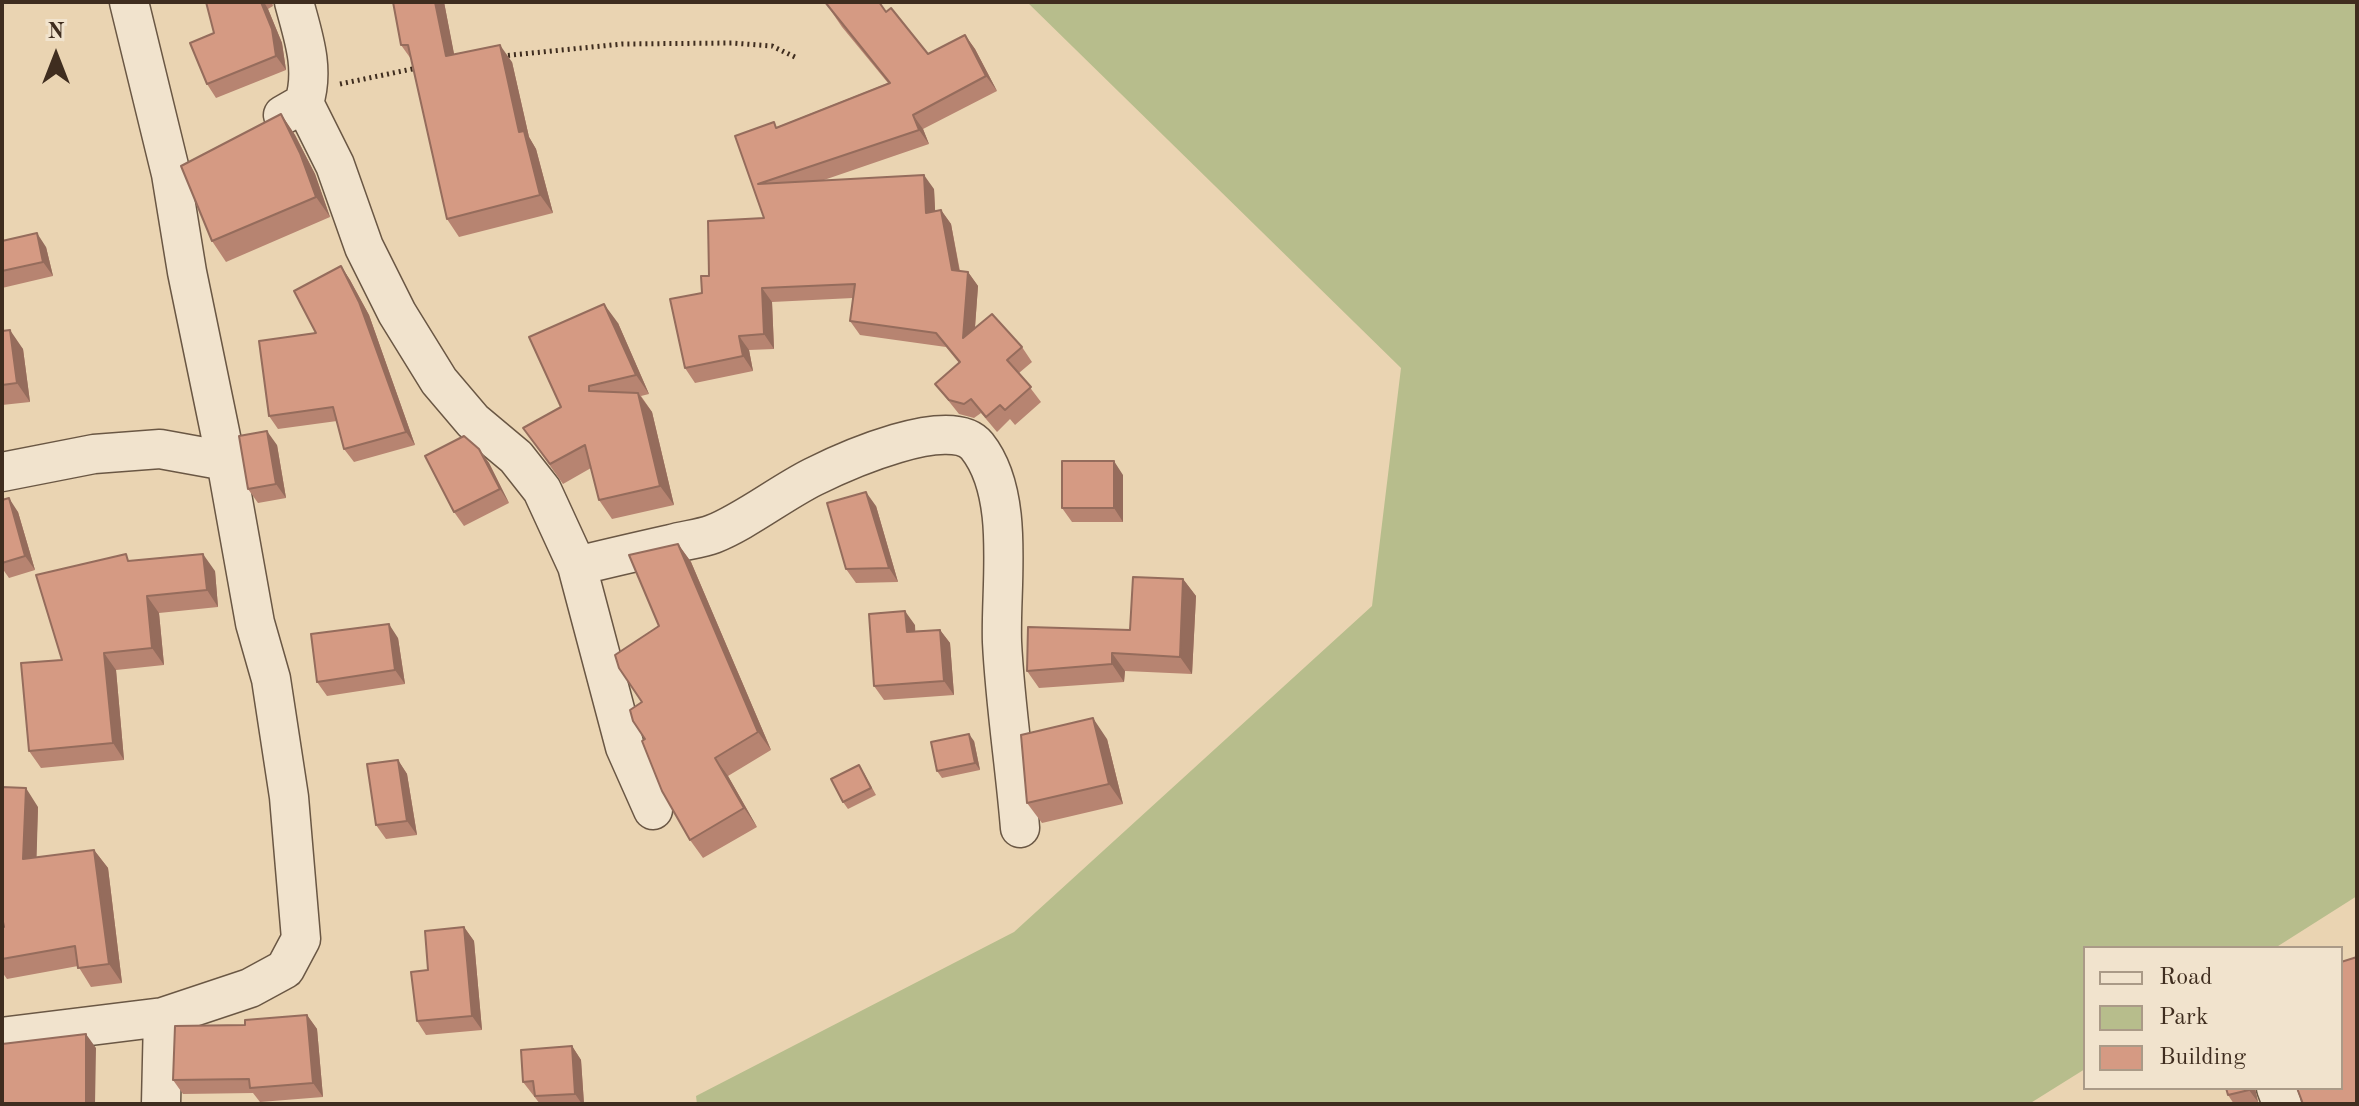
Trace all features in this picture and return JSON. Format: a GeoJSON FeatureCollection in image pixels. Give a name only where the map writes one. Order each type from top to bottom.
{"type":"FeatureCollection","features":[{"type":"Feature","properties":{"kind":"street"},"geometry":{"type":"LineString","coordinates":[[2,1037],[163,1017],[250,988],[285,969],[301,939],[289,797],[271,679],[255,623],[187,272],[184,168],[129,2]]}},
{"type":"Feature","properties":{"kind":"street"},"geometry":{"type":"LineString","coordinates":[[294,2],[310,62],[306,97],[335,165],[364,247],[397,313],[439,381],[473,421],[516,457],[542,490],[577,566],[625,747],[653,810]]}},
{"type":"Feature","properties":{"kind":"street"},"geometry":{"type":"LineString","coordinates":[[249,135],[306,97]]}},
{"type":"Feature","properties":{"kind":"street"},"geometry":{"type":"LineString","coordinates":[[577,566],[714,534],[813,477],[881,449],[913,439],[946,435],[967,437],[977,446],[992,477],[1002,519],[1002,641],[1020,828]]}},
{"type":"Feature","properties":{"kind":"street"},"geometry":{"type":"LineString","coordinates":[[2,472],[94,454],[160,449],[226,461]]}},
{"type":"Feature","properties":{"kind":"street"},"geometry":{"type":"LineString","coordinates":[[161,1104],[163,1017]]}},
{"type":"Feature","properties":{"kind":"path"},"geometry":{"type":"LineString","coordinates":[[491,57],[622,44],[732,43],[772,46],[797,58]]}},
{"type":"Feature","properties":{"kind":"path"},"geometry":{"type":"LineString","coordinates":[[306,97],[433,65]]}},
{"type":"Feature","properties":{"kind":"green space"},"geometry":{"type":"Polygon","coordinates":[[[1027,2],[2357,2],[2357,896],[2278,946],[2083,946],[2083,1070],[2029,1104],[697,1104],[696,1096],[1014,932],[1372,606],[1401,368],[1027,2]]]}},
{"type":"Feature","properties":{"kind":"building"},"geometry":{"type":"Polygon","coordinates":[[[206,2],[261,2],[272,29],[276,56],[207,84],[190,43],[214,33],[206,2]]]}},
{"type":"Feature","properties":{"kind":"building"},"geometry":{"type":"Polygon","coordinates":[[[393,2],[435,2],[446,56],[500,45],[519,132],[524,131],[540,195],[447,219],[408,45],[401,45],[393,2]]]}},
{"type":"Feature","properties":{"kind":"building"},"geometry":{"type":"Polygon","coordinates":[[[825,2],[879,2],[886,12],[891,8],[928,54],[965,35],[986,76],[913,115],[919,130],[758,184],[924,175],[926,213],[941,210],[952,270],[968,272],[963,338],[992,314],[1022,347],[1007,360],[1031,387],[1005,410],[1000,405],[986,417],[971,399],[964,404],[949,400],[935,384],[960,362],[936,333],[850,321],[855,284],[762,288],[764,334],[739,336],[743,356],[685,368],[670,299],[702,293],[701,276],[709,276],[708,221],[764,218],[735,136],[774,122],[776,128],[890,83],[825,2]]]}},
{"type":"Feature","properties":{"kind":"building"},"geometry":{"type":"Polygon","coordinates":[[[281,114],[316,197],[212,241],[181,166],[281,114]]]}},
{"type":"Feature","properties":{"kind":"building"},"geometry":{"type":"Polygon","coordinates":[[[37,233],[43,262],[2,271],[2,241],[37,233]]]}},
{"type":"Feature","properties":{"kind":"building"},"geometry":{"type":"Polygon","coordinates":[[[341,266],[359,302],[406,432],[344,449],[333,407],[269,416],[259,341],[316,333],[294,291],[341,266]]]}},
{"type":"Feature","properties":{"kind":"building"},"geometry":{"type":"Polygon","coordinates":[[[604,304],[636,375],[589,386],[589,391],[638,393],[660,486],[599,500],[585,445],[550,464],[523,428],[561,407],[529,337],[604,304]]]}},
{"type":"Feature","properties":{"kind":"building"},"geometry":{"type":"Polygon","coordinates":[[[10,330],[17,383],[2,385],[2,331],[10,330]]]}},
{"type":"Feature","properties":{"kind":"building"},"geometry":{"type":"Polygon","coordinates":[[[267,431],[276,484],[248,489],[239,436],[267,431]]]}},
{"type":"Feature","properties":{"kind":"building"},"geometry":{"type":"Polygon","coordinates":[[[464,436],[479,449],[500,489],[454,512],[425,456],[464,436]]]}},
{"type":"Feature","properties":{"kind":"building"},"geometry":{"type":"Polygon","coordinates":[[[1062,461],[1114,461],[1114,508],[1062,508],[1062,461]]]}},
{"type":"Feature","properties":{"kind":"building"},"geometry":{"type":"Polygon","coordinates":[[[866,492],[889,568],[846,569],[827,503],[866,492]]]}},
{"type":"Feature","properties":{"kind":"building"},"geometry":{"type":"Polygon","coordinates":[[[9,498],[25,556],[2,563],[2,500],[9,498]]]}},
{"type":"Feature","properties":{"kind":"building"},"geometry":{"type":"Polygon","coordinates":[[[678,544],[758,732],[715,758],[744,808],[690,840],[662,791],[642,741],[645,739],[633,721],[630,710],[642,702],[619,668],[615,655],[659,626],[629,555],[678,544]]]}},
{"type":"Feature","properties":{"kind":"building"},"geometry":{"type":"Polygon","coordinates":[[[126,554],[128,561],[203,554],[207,590],[147,596],[152,648],[104,653],[113,743],[29,751],[21,663],[62,660],[36,575],[126,554]]]}},
{"type":"Feature","properties":{"kind":"building"},"geometry":{"type":"Polygon","coordinates":[[[1133,577],[1183,579],[1180,657],[1112,653],[1112,664],[1027,671],[1028,627],[1130,630],[1133,577]]]}},
{"type":"Feature","properties":{"kind":"building"},"geometry":{"type":"Polygon","coordinates":[[[905,611],[907,632],[940,630],[944,681],[874,686],[869,614],[905,611]]]}},
{"type":"Feature","properties":{"kind":"building"},"geometry":{"type":"Polygon","coordinates":[[[389,624],[395,670],[317,682],[311,634],[389,624]]]}},
{"type":"Feature","properties":{"kind":"building"},"geometry":{"type":"Polygon","coordinates":[[[1093,718],[1109,784],[1027,803],[1021,735],[1093,718]]]}},
{"type":"Feature","properties":{"kind":"building"},"geometry":{"type":"Polygon","coordinates":[[[969,734],[975,763],[937,771],[931,742],[969,734]]]}},
{"type":"Feature","properties":{"kind":"building"},"geometry":{"type":"Polygon","coordinates":[[[398,760],[407,821],[376,825],[367,764],[398,760]]]}},
{"type":"Feature","properties":{"kind":"building"},"geometry":{"type":"Polygon","coordinates":[[[859,765],[871,788],[843,802],[831,779],[859,765]]]}},
{"type":"Feature","properties":{"kind":"building"},"geometry":{"type":"Polygon","coordinates":[[[2,787],[26,788],[23,859],[94,850],[109,964],[78,968],[75,946],[2,959],[2,787]]]}},
{"type":"Feature","properties":{"kind":"building"},"geometry":{"type":"Polygon","coordinates":[[[464,927],[472,1016],[417,1021],[411,972],[428,970],[425,931],[464,927]]]}},
{"type":"Feature","properties":{"kind":"building"},"geometry":{"type":"Polygon","coordinates":[[[2357,957],[2357,1104],[2303,1104],[2298,1090],[2343,1090],[2343,961],[2357,957]]]}},
{"type":"Feature","properties":{"kind":"building"},"geometry":{"type":"Polygon","coordinates":[[[307,1015],[313,1083],[250,1088],[249,1079],[173,1080],[175,1026],[245,1025],[245,1020],[307,1015]]]}},
{"type":"Feature","properties":{"kind":"building"},"geometry":{"type":"Polygon","coordinates":[[[86,1034],[86,1104],[2,1104],[2,1044],[86,1034]]]}},
{"type":"Feature","properties":{"kind":"building"},"geometry":{"type":"Polygon","coordinates":[[[572,1046],[575,1094],[535,1096],[533,1081],[523,1082],[521,1050],[572,1046]]]}},
{"type":"Feature","properties":{"kind":"building"},"geometry":{"type":"Polygon","coordinates":[[[2227,1090],[2249,1090],[2228,1095],[2227,1090]]]}}]}
